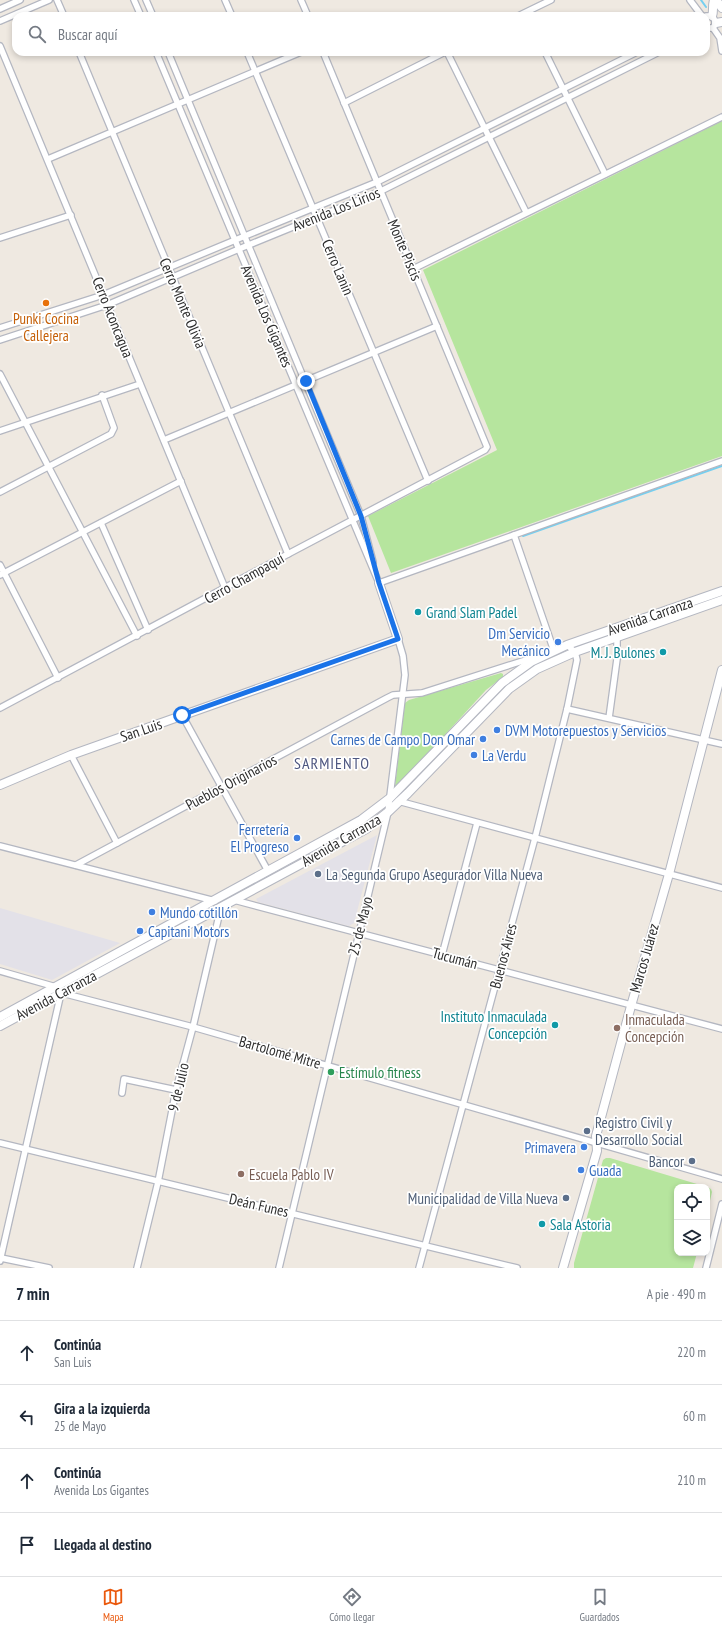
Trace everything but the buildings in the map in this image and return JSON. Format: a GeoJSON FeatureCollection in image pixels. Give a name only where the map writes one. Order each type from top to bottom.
{"type":"FeatureCollection","features":[{"type":"Feature","properties":{"kind":"main road"},"geometry":{"type":"LineString","coordinates":[[711,24],[714,10],[712,5],[715,0],[722,8]]}},
{"type":"Feature","properties":{"kind":"main road","name":"25 de Mayo"},"geometry":{"type":"LineString","coordinates":[[379,583],[398,639]]}},
{"type":"Feature","properties":{"kind":"main road","name":"Avenida Carranza"},"geometry":{"type":"LineString","coordinates":[[0,1017],[59,989],[218,904],[268,871],[362,820],[390,798],[502,683],[531,662],[567,645],[722,592]]}},
{"type":"Feature","properties":{"kind":"main road","name":"Avenida Carranza"},"geometry":{"type":"LineString","coordinates":[[218,904],[233,900],[366,829],[388,812],[509,690],[537,669],[575,652],[722,600]]}},
{"type":"Feature","properties":{"kind":"main road","name":"San Luis"},"geometry":{"type":"LineString","coordinates":[[0,785],[70,754],[398,639]]}},
{"type":"Feature","properties":{"kind":"main road","name":"Marcos Juárez"},"geometry":{"type":"LineString","coordinates":[[562,1268],[597,1152],[596,1136],[669,874],[722,670]]}},
{"type":"Feature","properties":{"kind":"main road","name":"Avenida Carranza"},"geometry":{"type":"LineString","coordinates":[[0,1026],[59,989]]}},
{"type":"Feature","properties":{"kind":"street"},"geometry":{"type":"LineString","coordinates":[[0,9],[20,0]]}},
{"type":"Feature","properties":{"kind":"street"},"geometry":{"type":"LineString","coordinates":[[21,12],[50,0]]}},
{"type":"Feature","properties":{"kind":"street"},"geometry":{"type":"LineString","coordinates":[[57,0],[62,12]]}},
{"type":"Feature","properties":{"kind":"street"},"geometry":{"type":"LineString","coordinates":[[134,0],[139,12]]}},
{"type":"Feature","properties":{"kind":"street"},"geometry":{"type":"LineString","coordinates":[[146,0],[151,12]]}},
{"type":"Feature","properties":{"kind":"street"},"geometry":{"type":"LineString","coordinates":[[225,0],[230,12]]}},
{"type":"Feature","properties":{"kind":"street"},"geometry":{"type":"LineString","coordinates":[[301,0],[306,12]]}},
{"type":"Feature","properties":{"kind":"street"},"geometry":{"type":"LineString","coordinates":[[530,12],[551,0]]}},
{"type":"Feature","properties":{"kind":"street"},"geometry":{"type":"LineString","coordinates":[[690,0],[699,12]]}},
{"type":"Feature","properties":{"kind":"street"},"geometry":{"type":"LineString","coordinates":[[0,21],[12,16]]}},
{"type":"Feature","properties":{"kind":"street"},"geometry":{"type":"LineString","coordinates":[[711,24],[720,38],[722,51]]}},
{"type":"Feature","properties":{"kind":"street","name":"Cerro Aconcagua"},"geometry":{"type":"LineString","coordinates":[[0,46],[225,588]]}},
{"type":"Feature","properties":{"kind":"street","name":"Cerro Monte Olivia"},"geometry":{"type":"LineString","coordinates":[[81,56],[288,554]]}},
{"type":"Feature","properties":{"kind":"street","name":"Avenida Los Gigantes"},"geometry":{"type":"LineString","coordinates":[[158,56],[379,583]]}},
{"type":"Feature","properties":{"kind":"street","name":"Avenida Los Gigantes"},"geometry":{"type":"LineString","coordinates":[[170,56],[361,516],[379,583]]}},
{"type":"Feature","properties":{"kind":"street","name":"Cerro Lanin"},"geometry":{"type":"LineString","coordinates":[[249,56],[428,481]]}},
{"type":"Feature","properties":{"kind":"street"},"geometry":{"type":"LineString","coordinates":[[48,159],[292,56]]}},
{"type":"Feature","properties":{"kind":"street","name":"Monte Piscis"},"geometry":{"type":"LineString","coordinates":[[325,56],[487,447]]}},
{"type":"Feature","properties":{"kind":"street"},"geometry":{"type":"LineString","coordinates":[[344,103],[438,56]]}},
{"type":"Feature","properties":{"kind":"street"},"geometry":{"type":"LineString","coordinates":[[448,56],[526,212]]}},
{"type":"Feature","properties":{"kind":"street"},"geometry":{"type":"LineString","coordinates":[[547,56],[605,174]]}},
{"type":"Feature","properties":{"kind":"street","name":"Avenida Los Lirios"},"geometry":{"type":"LineString","coordinates":[[0,328],[103,295],[377,182],[629,56]]}},
{"type":"Feature","properties":{"kind":"street","name":"Avenida Los Lirios"},"geometry":{"type":"LineString","coordinates":[[0,340],[108,305],[381,191],[651,56]]}},
{"type":"Feature","properties":{"kind":"street"},"geometry":{"type":"LineString","coordinates":[[413,269],[526,212],[722,117]]}},
{"type":"Feature","properties":{"kind":"street"},"geometry":{"type":"LineString","coordinates":[[0,230],[1,237],[71,215]]}},
{"type":"Feature","properties":{"kind":"street"},"geometry":{"type":"LineString","coordinates":[[164,440],[437,326]]}},
{"type":"Feature","properties":{"kind":"street"},"geometry":{"type":"LineString","coordinates":[[0,374],[137,636]]}},
{"type":"Feature","properties":{"kind":"street"},"geometry":{"type":"LineString","coordinates":[[0,431],[102,395],[140,384]]}},
{"type":"Feature","properties":{"kind":"street"},"geometry":{"type":"LineString","coordinates":[[0,492],[110,434],[114,428],[102,395]]}},
{"type":"Feature","properties":{"kind":"street","name":"Cerro Champaquí"},"geometry":{"type":"LineString","coordinates":[[0,708],[288,554],[484,452],[487,447]]}},
{"type":"Feature","properties":{"kind":"street"},"geometry":{"type":"LineString","coordinates":[[379,583],[722,461]]}},
{"type":"Feature","properties":{"kind":"street"},"geometry":{"type":"LineString","coordinates":[[2,574],[181,481]]}},
{"type":"Feature","properties":{"kind":"street"},"geometry":{"type":"LineString","coordinates":[[101,523],[148,630]]}},
{"type":"Feature","properties":{"kind":"street"},"geometry":{"type":"LineString","coordinates":[[514,535],[550,652]]}},
{"type":"Feature","properties":{"kind":"street"},"geometry":{"type":"LineString","coordinates":[[0,565],[2,574],[58,678]]}},
{"type":"Feature","properties":{"kind":"street"},"geometry":{"type":"LineString","coordinates":[[609,718],[617,659],[617,637]]}},
{"type":"Feature","properties":{"kind":"street","name":"25 de Mayo"},"geometry":{"type":"LineString","coordinates":[[279,1268],[326,1065],[388,812],[405,675],[405,665],[398,639]]}},
{"type":"Feature","properties":{"kind":"street"},"geometry":{"type":"LineString","coordinates":[[567,645],[575,652]]}},
{"type":"Feature","properties":{"kind":"street","name":"Pueblos Originarios"},"geometry":{"type":"LineString","coordinates":[[76,865],[386,698],[393,695],[422,693],[550,652]]}},
{"type":"Feature","properties":{"kind":"street","name":"Buenos Aires"},"geometry":{"type":"LineString","coordinates":[[419,1268],[535,838],[567,709],[577,660],[575,652]]}},
{"type":"Feature","properties":{"kind":"street"},"geometry":{"type":"LineString","coordinates":[[567,709],[722,744]]}},
{"type":"Feature","properties":{"kind":"street"},"geometry":{"type":"LineString","coordinates":[[182,715],[268,871]]}},
{"type":"Feature","properties":{"kind":"street"},"geometry":{"type":"LineString","coordinates":[[70,754],[117,843]]}},
{"type":"Feature","properties":{"kind":"street"},"geometry":{"type":"LineString","coordinates":[[390,798],[477,823],[722,888]]}},
{"type":"Feature","properties":{"kind":"street"},"geometry":{"type":"LineString","coordinates":[[442,955],[477,823]]}},
{"type":"Feature","properties":{"kind":"street"},"geometry":{"type":"LineString","coordinates":[[0,846],[218,904]]}},
{"type":"Feature","properties":{"kind":"street","name":"Tucumán"},"geometry":{"type":"LineString","coordinates":[[233,900],[722,1029]]}},
{"type":"Feature","properties":{"kind":"street","name":"9 de Julio"},"geometry":{"type":"LineString","coordinates":[[137,1268],[158,1182],[176,1090],[193,1027],[218,904]]}},
{"type":"Feature","properties":{"kind":"street","name":"Bartolomé Mitre"},"geometry":{"type":"LineString","coordinates":[[0,971],[722,1179]]}},
{"type":"Feature","properties":{"kind":"street"},"geometry":{"type":"LineString","coordinates":[[49,1268],[0,1259],[26,1149],[59,989]]}},
{"type":"Feature","properties":{"kind":"street"},"geometry":{"type":"LineString","coordinates":[[122,1093],[124,1079],[176,1090]]}},
{"type":"Feature","properties":{"kind":"street","name":"Deán Funes"},"geometry":{"type":"LineString","coordinates":[[0,1143],[517,1268]]}},
{"type":"Feature","properties":{"kind":"street"},"geometry":{"type":"LineString","coordinates":[[706,1268],[722,1204]]}},
{"type":"Feature","properties":{"kind":"street"},"geometry":{"type":"LineString","coordinates":[[566,1256],[568,1268]]}},
{"type":"Feature","properties":{"kind":"shaded area"},"geometry":{"type":"Polygon","coordinates":[[[377,835],[354,923],[349,926],[258,902],[256,899],[377,835]]]}},
{"type":"Feature","properties":{"kind":"shaded area"},"geometry":{"type":"Polygon","coordinates":[[[0,908],[120,943],[52,980],[0,964],[0,908]]]}},
{"type":"Feature","properties":{"kind":"green space"},"geometry":{"type":"Polygon","coordinates":[[[722,121],[722,456],[391,573],[368,516],[497,450],[423,270],[722,121]]]}},
{"type":"Feature","properties":{"kind":"green space"},"geometry":{"type":"Polygon","coordinates":[[[501,673],[503,674],[503,677],[486,690],[398,786],[395,786],[405,703],[409,700],[501,673]]]}},
{"type":"Feature","properties":{"kind":"green space"},"geometry":{"type":"Polygon","coordinates":[[[610,1158],[697,1184],[674,1184],[674,1256],[696,1256],[693,1268],[574,1268],[574,1263],[603,1160],[610,1158]]]}},
{"type":"Feature","properties":{"kind":"green space"},"geometry":{"type":"Polygon","coordinates":[[[710,1188],[712,1192],[710,1201],[710,1188]]]}},
{"type":"Feature","properties":{"kind":"waterway"},"geometry":{"type":"LineString","coordinates":[[701,0],[706,7]]}},
{"type":"Feature","properties":{"kind":"waterway"},"geometry":{"type":"LineString","coordinates":[[523,536],[722,466]]}},
{"type":"Feature","properties":{"kind":"place","name":"Punki Cocina Callejera"},"geometry":{"type":"Point","coordinates":[46,303]}},
{"type":"Feature","properties":{"kind":"place","name":"Grand Slam Padel"},"geometry":{"type":"Point","coordinates":[418,612]}},
{"type":"Feature","properties":{"kind":"place","name":"Dm Servicio Mecánico"},"geometry":{"type":"Point","coordinates":[558,642]}},
{"type":"Feature","properties":{"kind":"place","name":"M. J. Bulones"},"geometry":{"type":"Point","coordinates":[663,652]}},
{"type":"Feature","properties":{"kind":"place","name":"DVM Motorepuestos y Servicios"},"geometry":{"type":"Point","coordinates":[497,730]}},
{"type":"Feature","properties":{"kind":"place","name":"Carnes de Campo Don Omar"},"geometry":{"type":"Point","coordinates":[483,739]}},
{"type":"Feature","properties":{"kind":"place","name":"La Verdu"},"geometry":{"type":"Point","coordinates":[474,755]}},
{"type":"Feature","properties":{"kind":"place","name":"Ferretería El Progreso"},"geometry":{"type":"Point","coordinates":[297,838]}},
{"type":"Feature","properties":{"kind":"place","name":"La Segunda Grupo Asegurador Villa Nueva"},"geometry":{"type":"Point","coordinates":[318,874]}},
{"type":"Feature","properties":{"kind":"place","name":"Mundo cotillón"},"geometry":{"type":"Point","coordinates":[152,912]}},
{"type":"Feature","properties":{"kind":"place","name":"Capitani Motors"},"geometry":{"type":"Point","coordinates":[140,931]}},
{"type":"Feature","properties":{"kind":"place","name":"Instituto Inmaculada Concepción"},"geometry":{"type":"Point","coordinates":[555,1025]}},
{"type":"Feature","properties":{"kind":"place","name":"Inmaculada Concepción"},"geometry":{"type":"Point","coordinates":[617,1028]}},
{"type":"Feature","properties":{"kind":"place","name":"Estímulo fitness"},"geometry":{"type":"Point","coordinates":[331,1072]}},
{"type":"Feature","properties":{"kind":"place","name":"Registro Civil y Desarrollo Social"},"geometry":{"type":"Point","coordinates":[587,1131]}},
{"type":"Feature","properties":{"kind":"place","name":"Primavera"},"geometry":{"type":"Point","coordinates":[584,1147]}},
{"type":"Feature","properties":{"kind":"place","name":"Bancor"},"geometry":{"type":"Point","coordinates":[692,1161]}},
{"type":"Feature","properties":{"kind":"place","name":"Guada"},"geometry":{"type":"Point","coordinates":[581,1170]}},
{"type":"Feature","properties":{"kind":"place","name":"Escuela Pablo IV"},"geometry":{"type":"Point","coordinates":[241,1174]}},
{"type":"Feature","properties":{"kind":"place","name":"Municipalidad de Villa Nueva"},"geometry":{"type":"Point","coordinates":[566,1198]}},
{"type":"Feature","properties":{"kind":"place","name":"Sala Astoria"},"geometry":{"type":"Point","coordinates":[542,1224]}},
{"type":"Feature","properties":{"kind":"district","name":"SARMIENTO"},"geometry":{"type":"Point","coordinates":[332,763]}},
{"type":"Feature","properties":{"kind":"route"},"geometry":{"type":"LineString","coordinates":[[182,715],[398,639],[379,583],[361,516],[306,381]]}}]}
